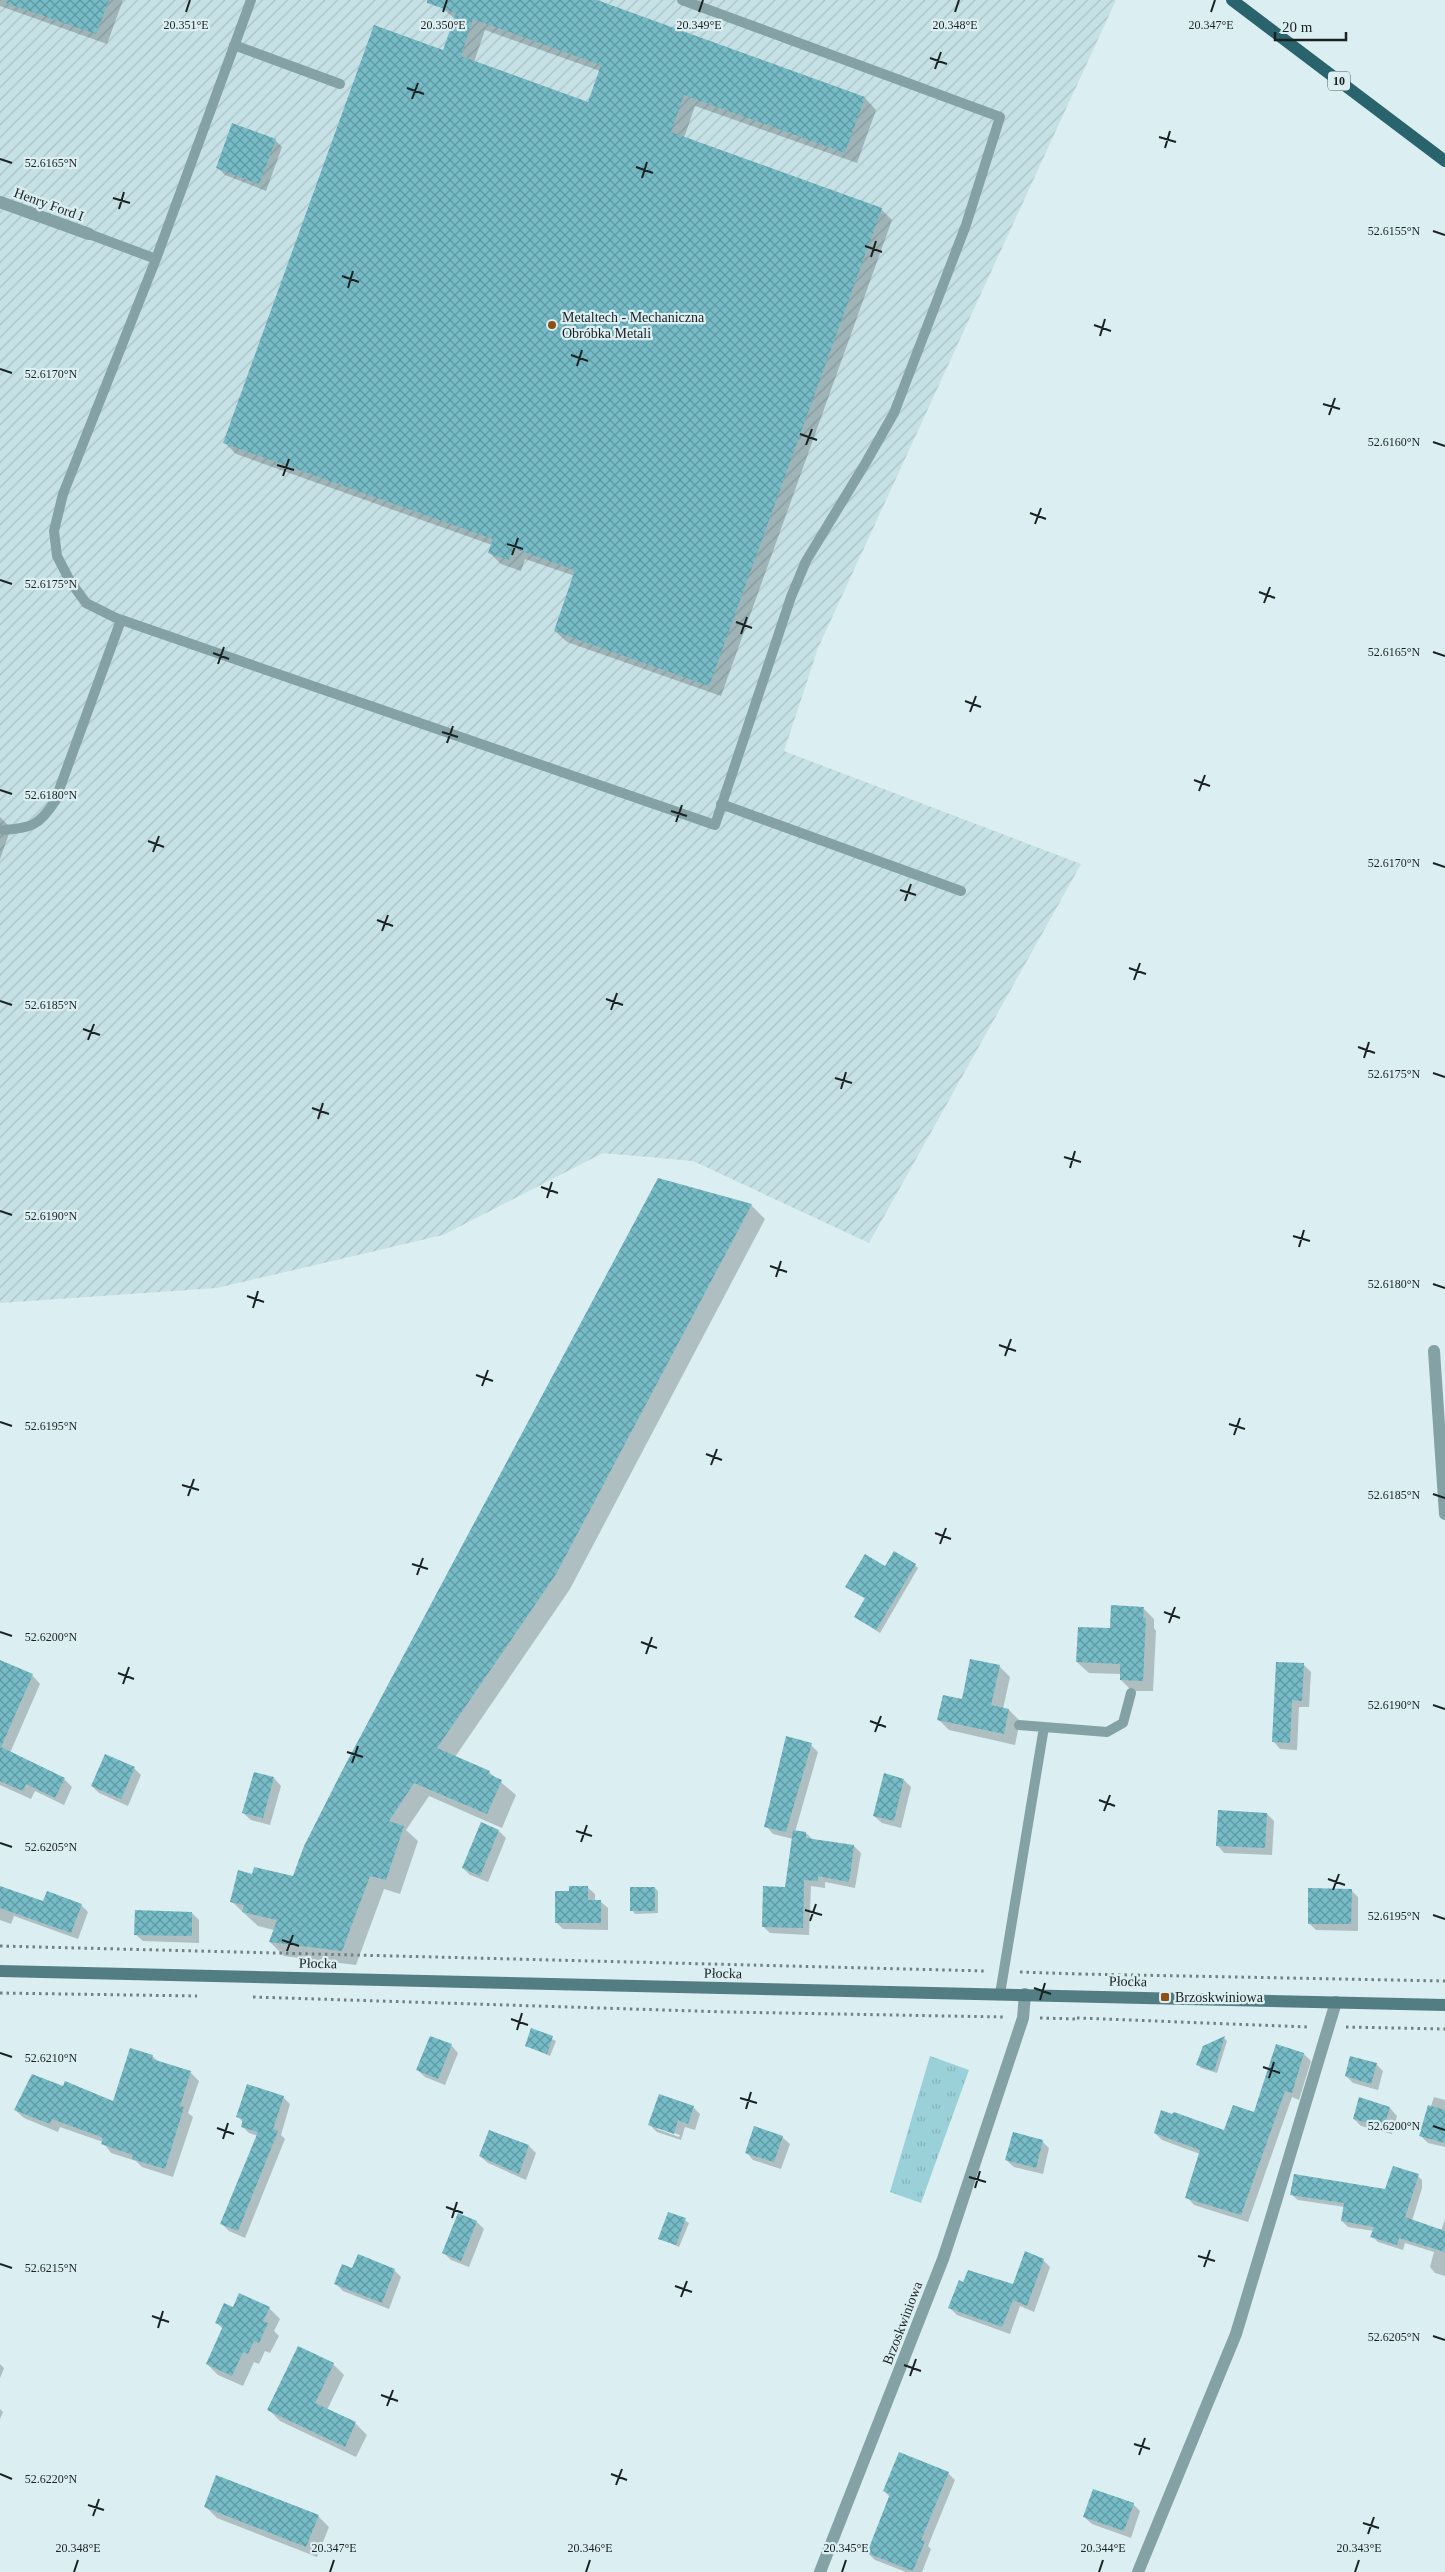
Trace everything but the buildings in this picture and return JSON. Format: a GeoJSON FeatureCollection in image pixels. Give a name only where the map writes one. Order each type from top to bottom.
{"type":"FeatureCollection","features":[{"type":"Feature","properties":{"kind":"main road","name":"10"},"geometry":{"type":"LineString","coordinates":[[1232,0],[1445,161]]}},
{"type":"Feature","properties":{"kind":"street","name":"Henry Ford I"},"geometry":{"type":"LineString","coordinates":[[0,202],[88,234]]}},
{"type":"Feature","properties":{"kind":"street"},"geometry":{"type":"LineString","coordinates":[[1434,1351],[1445,1514]]}},
{"type":"Feature","properties":{"kind":"street","name":"Płocka"},"geometry":{"type":"LineString","coordinates":[[0,1970],[1445,2005]]}},
{"type":"Feature","properties":{"kind":"street","name":"Brzoskwiniowa"},"geometry":{"type":"LineString","coordinates":[[820,2572],[943,2259],[1023,2018],[1025,1994]]}},
{"type":"Feature","properties":{"kind":"street"},"geometry":{"type":"LineString","coordinates":[[1138,2572],[1236,2334],[1336,2002]]}},
{"type":"Feature","properties":{"kind":"lane"},"geometry":{"type":"LineString","coordinates":[[251,0],[156,259],[62,494],[54,531],[57,556],[70,581],[86,603],[121,620],[714,825],[802,570],[894,413],[966,225],[1000,116],[699,2],[682,0]]}},
{"type":"Feature","properties":{"kind":"lane"},"geometry":{"type":"LineString","coordinates":[[234,45],[340,84]]}},
{"type":"Feature","properties":{"kind":"lane"},"geometry":{"type":"LineString","coordinates":[[88,234],[156,259]]}},
{"type":"Feature","properties":{"kind":"lane"},"geometry":{"type":"LineString","coordinates":[[3,830],[28,828],[40,821],[55,801],[121,620]]}},
{"type":"Feature","properties":{"kind":"lane"},"geometry":{"type":"LineString","coordinates":[[722,804],[961,891]]}},
{"type":"Feature","properties":{"kind":"lane"},"geometry":{"type":"LineString","coordinates":[[1019,1725],[1107,1732],[1123,1723],[1131,1693]]}},
{"type":"Feature","properties":{"kind":"lane"},"geometry":{"type":"LineString","coordinates":[[1000,1994],[1002,1972],[1044,1727]]}},
{"type":"Feature","properties":{"kind":"path"},"geometry":{"type":"LineString","coordinates":[[0,1946],[1079,1974]]}},
{"type":"Feature","properties":{"kind":"path"},"geometry":{"type":"LineString","coordinates":[[0,1993],[199,1996]]}},
{"type":"Feature","properties":{"kind":"path"},"geometry":{"type":"LineString","coordinates":[[248,1997],[717,2012],[1077,2019]]}},
{"type":"Feature","properties":{"kind":"shaded area"},"geometry":{"type":"Polygon","coordinates":[[[0,0],[1116,0],[818,648],[784,751],[1081,864],[869,1243],[693,1161],[603,1153],[443,1235],[217,1288],[0,1303],[0,0]]]}},
{"type":"Feature","properties":{"kind":"green space"},"geometry":{"type":"Polygon","coordinates":[[[930,2056],[969,2070],[921,2203],[890,2192],[930,2056]]]}},
{"type":"Feature","properties":{"kind":"place","name":"Metaltech - Mechaniczna Obróbka Metali"},"geometry":{"type":"Point","coordinates":[552,325]}},
{"type":"Feature","properties":{"kind":"place","name":"Brzoskwiniowa"},"geometry":{"type":"Point","coordinates":[1165,1997]}}]}
